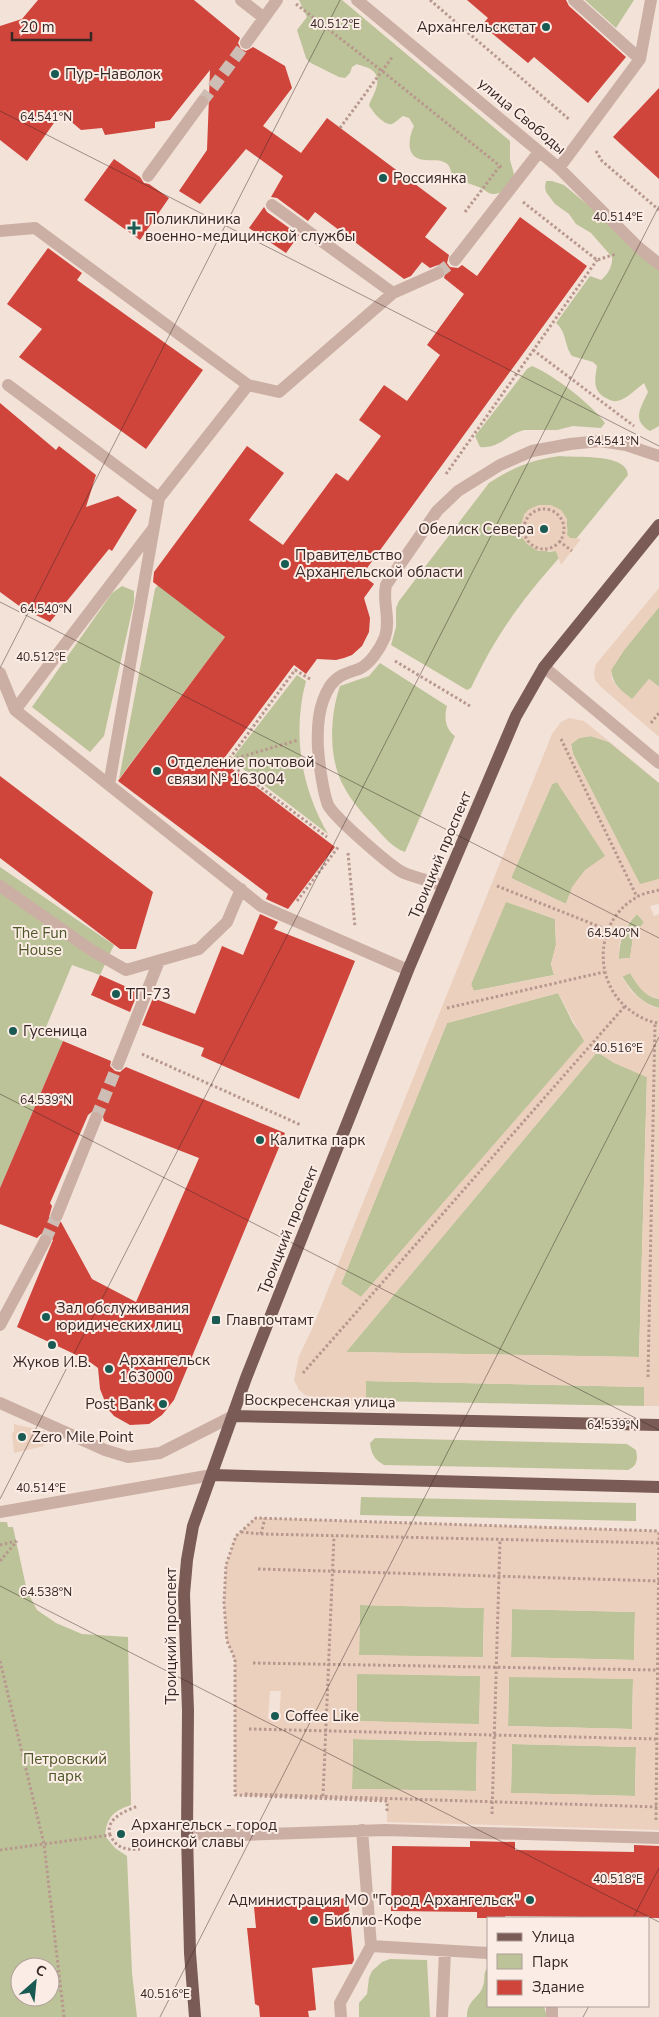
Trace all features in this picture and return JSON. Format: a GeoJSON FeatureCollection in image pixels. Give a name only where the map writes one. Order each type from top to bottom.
{"type":"FeatureCollection","features":[{"type":"Feature","properties":{"kind":"main road","name":"Троицкий проспект"},"geometry":{"type":"LineString","coordinates":[[195,2017],[190,1953],[187,1834],[188,1711],[185,1586],[193,1526],[233,1416],[408,970],[516,716],[544,667],[659,525]]}},
{"type":"Feature","properties":{"kind":"main road","name":"Воскресенская улица"},"geometry":{"type":"LineString","coordinates":[[233,1416],[659,1425]]}},
{"type":"Feature","properties":{"kind":"main road"},"geometry":{"type":"LineString","coordinates":[[212,1475],[659,1487]]}},
{"type":"Feature","properties":{"kind":"street"},"geometry":{"type":"LineString","coordinates":[[241,0],[264,18]]}},
{"type":"Feature","properties":{"kind":"street"},"geometry":{"type":"LineString","coordinates":[[246,43],[277,0]]}},
{"type":"Feature","properties":{"kind":"street","name":"улица Свободы"},"geometry":{"type":"LineString","coordinates":[[357,0],[559,168],[638,247],[659,264]]}},
{"type":"Feature","properties":{"kind":"street"},"geometry":{"type":"LineString","coordinates":[[574,0],[640,59]]}},
{"type":"Feature","properties":{"kind":"street"},"geometry":{"type":"LineString","coordinates":[[559,168],[640,59],[651,0]]}},
{"type":"Feature","properties":{"kind":"street"},"geometry":{"type":"LineString","coordinates":[[148,176],[202,102]]}},
{"type":"Feature","properties":{"kind":"street"},"geometry":{"type":"LineString","coordinates":[[455,260],[539,152]]}},
{"type":"Feature","properties":{"kind":"street"},"geometry":{"type":"LineString","coordinates":[[272,205],[393,293]]}},
{"type":"Feature","properties":{"kind":"street"},"geometry":{"type":"LineString","coordinates":[[0,231],[35,228],[248,385],[279,392],[393,293],[438,273]]}},
{"type":"Feature","properties":{"kind":"street"},"geometry":{"type":"LineString","coordinates":[[8,385],[159,498]]}},
{"type":"Feature","properties":{"kind":"street"},"geometry":{"type":"LineString","coordinates":[[109,785],[159,498],[248,385]]}},
{"type":"Feature","properties":{"kind":"street"},"geometry":{"type":"LineString","coordinates":[[444,886],[402,872],[347,828],[328,805],[319,760],[318,734],[320,711],[330,686],[346,672],[360,668],[370,662],[384,639],[388,626],[384,592],[386,585],[437,511],[458,491],[500,465],[532,451],[570,444],[600,441],[626,445],[659,456]]}},
{"type":"Feature","properties":{"kind":"street"},"geometry":{"type":"LineString","coordinates":[[15,710],[154,527]]}},
{"type":"Feature","properties":{"kind":"street"},"geometry":{"type":"LineString","coordinates":[[544,667],[659,764]]}},
{"type":"Feature","properties":{"kind":"street"},"geometry":{"type":"LineString","coordinates":[[0,673],[15,710],[260,906],[408,970]]}},
{"type":"Feature","properties":{"kind":"street"},"geometry":{"type":"LineString","coordinates":[[0,886],[91,950],[126,970],[199,949],[227,922],[241,890]]}},
{"type":"Feature","properties":{"kind":"street"},"geometry":{"type":"LineString","coordinates":[[118,1064],[159,961]]}},
{"type":"Feature","properties":{"kind":"street"},"geometry":{"type":"LineString","coordinates":[[57,1215],[96,1118]]}},
{"type":"Feature","properties":{"kind":"street"},"geometry":{"type":"LineString","coordinates":[[0,1324],[45,1241]]}},
{"type":"Feature","properties":{"kind":"street","name":"Воскресенская улица"},"geometry":{"type":"LineString","coordinates":[[0,1403],[105,1450],[128,1457],[160,1453],[233,1416]]}},
{"type":"Feature","properties":{"kind":"street"},"geometry":{"type":"LineString","coordinates":[[0,1512],[212,1475]]}},
{"type":"Feature","properties":{"kind":"street"},"geometry":{"type":"LineString","coordinates":[[341,2017],[340,2003],[371,1946],[362,1830]]}},
{"type":"Feature","properties":{"kind":"street"},"geometry":{"type":"LineString","coordinates":[[187,1834],[242,1835],[362,1830],[657,1838]]}},
{"type":"Feature","properties":{"kind":"street"},"geometry":{"type":"LineString","coordinates":[[371,1946],[445,1952],[487,1953]]}},
{"type":"Feature","properties":{"kind":"street"},"geometry":{"type":"LineString","coordinates":[[442,2017],[445,1952]]}},
{"type":"Feature","properties":{"kind":"path"},"geometry":{"type":"LineString","coordinates":[[291,0],[382,70],[500,166],[509,191],[597,260]]}},
{"type":"Feature","properties":{"kind":"path"},"geometry":{"type":"LineString","coordinates":[[430,0],[584,132],[602,161],[659,210]]}},
{"type":"Feature","properties":{"kind":"path"},"geometry":{"type":"LineString","coordinates":[[340,128],[405,39]]}},
{"type":"Feature","properties":{"kind":"path"},"geometry":{"type":"LineString","coordinates":[[442,481],[597,260],[638,247]]}},
{"type":"Feature","properties":{"kind":"path"},"geometry":{"type":"LineString","coordinates":[[533,350],[635,426]]}},
{"type":"Feature","properties":{"kind":"path"},"geometry":{"type":"LineString","coordinates":[[540,509],[554,511],[562,521],[563,534],[559,541],[548,548],[535,547],[526,536],[524,530],[529,517],[540,509]]}},
{"type":"Feature","properties":{"kind":"path"},"geometry":{"type":"LineString","coordinates":[[559,541],[572,551]]}},
{"type":"Feature","properties":{"kind":"path"},"geometry":{"type":"LineString","coordinates":[[377,650],[470,706]]}},
{"type":"Feature","properties":{"kind":"path"},"geometry":{"type":"LineString","coordinates":[[651,723],[659,713]]}},
{"type":"Feature","properties":{"kind":"path"},"geometry":{"type":"LineString","coordinates":[[226,762],[318,734]]}},
{"type":"Feature","properties":{"kind":"path"},"geometry":{"type":"LineString","coordinates":[[561,739],[637,897]]}},
{"type":"Feature","properties":{"kind":"path"},"geometry":{"type":"LineString","coordinates":[[347,828],[357,948]]}},
{"type":"Feature","properties":{"kind":"path"},"geometry":{"type":"LineString","coordinates":[[497,886],[608,930]]}},
{"type":"Feature","properties":{"kind":"path"},"geometry":{"type":"LineString","coordinates":[[648,1376],[657,1023],[640,1017],[625,1006],[609,985],[604,972],[603,951],[608,930],[623,908],[637,897],[659,890]]}},
{"type":"Feature","properties":{"kind":"path"},"geometry":{"type":"LineString","coordinates":[[447,1008],[604,972]]}},
{"type":"Feature","properties":{"kind":"path"},"geometry":{"type":"LineString","coordinates":[[303,1373],[625,1006]]}},
{"type":"Feature","properties":{"kind":"path"},"geometry":{"type":"LineString","coordinates":[[125,1047],[301,1125]]}},
{"type":"Feature","properties":{"kind":"path"},"geometry":{"type":"LineString","coordinates":[[387,1815],[387,1801],[260,1798],[235,1795],[236,1659],[227,1641],[224,1603],[226,1565],[236,1536],[256,1518],[659,1531],[656,1739],[657,1838]]}},
{"type":"Feature","properties":{"kind":"path"},"geometry":{"type":"LineString","coordinates":[[261,1534],[265,1518]]}},
{"type":"Feature","properties":{"kind":"path"},"geometry":{"type":"LineString","coordinates":[[241,1532],[334,1536],[659,1543]]}},
{"type":"Feature","properties":{"kind":"path"},"geometry":{"type":"LineString","coordinates":[[324,1796],[334,1536]]}},
{"type":"Feature","properties":{"kind":"path"},"geometry":{"type":"LineString","coordinates":[[492,1834],[500,1540]]}},
{"type":"Feature","properties":{"kind":"path"},"geometry":{"type":"LineString","coordinates":[[0,1545],[16,1541],[0,1561]]}},
{"type":"Feature","properties":{"kind":"path"},"geometry":{"type":"LineString","coordinates":[[258,1569],[659,1581]]}},
{"type":"Feature","properties":{"kind":"path"},"geometry":{"type":"LineString","coordinates":[[0,1661],[44,1844],[64,2017]]}},
{"type":"Feature","properties":{"kind":"path"},"geometry":{"type":"LineString","coordinates":[[253,1662],[657,1670]]}},
{"type":"Feature","properties":{"kind":"path"},"geometry":{"type":"LineString","coordinates":[[249,1729],[656,1739]]}},
{"type":"Feature","properties":{"kind":"path"},"geometry":{"type":"LineString","coordinates":[[245,1794],[658,1807]]}},
{"type":"Feature","properties":{"kind":"path"},"geometry":{"type":"LineString","coordinates":[[138,1806],[115,1818],[110,1825],[110,1835],[113,1841],[127,1850],[140,1849]]}},
{"type":"Feature","properties":{"kind":"path"},"geometry":{"type":"LineString","coordinates":[[0,1850],[110,1835]]}},
{"type":"Feature","properties":{"kind":"green space"},"geometry":{"type":"Polygon","coordinates":[[[299,0],[342,0],[510,141],[510,160],[514,174],[505,191],[495,194],[489,193],[453,177],[446,163],[419,159],[414,156],[410,148],[410,137],[414,126],[409,118],[403,116],[392,124],[385,123],[369,105],[375,92],[377,78],[369,68],[357,64],[352,67],[350,73],[345,78],[339,77],[309,62],[297,30],[307,17],[299,0]]]}},
{"type":"Feature","properties":{"kind":"green space"},"geometry":{"type":"Polygon","coordinates":[[[585,0],[634,0],[616,28],[585,0]]]}},
{"type":"Feature","properties":{"kind":"green space"},"geometry":{"type":"Polygon","coordinates":[[[546,181],[564,185],[659,265],[659,426],[650,431],[644,427],[639,418],[639,413],[648,392],[644,383],[621,400],[612,401],[602,395],[596,388],[597,366],[593,362],[572,356],[564,334],[556,323],[590,276],[601,280],[606,275],[610,270],[612,257],[591,233],[576,224],[569,214],[555,204],[546,192],[546,181]]]}},
{"type":"Feature","properties":{"kind":"green space"},"geometry":{"type":"Polygon","coordinates":[[[532,366],[551,376],[572,391],[591,407],[605,423],[601,428],[573,426],[557,430],[524,430],[493,446],[480,447],[475,436],[527,369],[532,366]]]}},
{"type":"Feature","properties":{"kind":"green space"},"geometry":{"type":"Polygon","coordinates":[[[560,456],[610,460],[619,463],[625,468],[628,475],[576,539],[570,538],[567,535],[565,518],[554,507],[547,505],[539,506],[531,509],[524,515],[548,552],[556,551],[559,558],[532,589],[510,620],[480,669],[471,688],[467,690],[391,645],[396,627],[396,608],[399,601],[489,483],[523,465],[541,459],[560,456]]]}},
{"type":"Feature","properties":{"kind":"green space"},"geometry":{"type":"Polygon","coordinates":[[[158,585],[229,609],[214,629],[225,637],[119,779],[155,589],[158,585]]]}},
{"type":"Feature","properties":{"kind":"green space"},"geometry":{"type":"Polygon","coordinates":[[[122,586],[134,591],[134,602],[104,736],[90,752],[32,707],[112,593],[122,586]]]}},
{"type":"Feature","properties":{"kind":"green space"},"geometry":{"type":"Polygon","coordinates":[[[659,607],[659,687],[649,679],[633,700],[618,687],[611,670],[624,650],[659,607]]]}},
{"type":"Feature","properties":{"kind":"green space"},"geometry":{"type":"Polygon","coordinates":[[[380,663],[447,706],[446,723],[449,730],[455,736],[405,852],[397,848],[386,838],[350,796],[338,774],[333,749],[334,710],[340,686],[369,676],[380,663]]]}},
{"type":"Feature","properties":{"kind":"green space"},"geometry":{"type":"Polygon","coordinates":[[[297,675],[306,681],[300,720],[300,740],[305,779],[311,798],[328,834],[231,760],[297,675]]]}},
{"type":"Feature","properties":{"kind":"green space"},"geometry":{"type":"Polygon","coordinates":[[[591,736],[609,742],[659,783],[659,879],[640,885],[573,754],[571,744],[579,738],[591,736]]]}},
{"type":"Feature","properties":{"kind":"green space"},"geometry":{"type":"Polygon","coordinates":[[[557,782],[606,856],[581,876],[566,904],[511,878],[552,784],[557,782]]]}},
{"type":"Feature","properties":{"kind":"green space","name":"The Fun House"},"geometry":{"type":"Polygon","coordinates":[[[0,867],[114,945],[100,975],[72,965],[44,1032],[63,1041],[0,1188],[0,867]]]}},
{"type":"Feature","properties":{"kind":"green space"},"geometry":{"type":"Polygon","coordinates":[[[506,901],[555,919],[556,945],[551,964],[554,975],[473,991],[471,984],[506,901]]]}},
{"type":"Feature","properties":{"kind":"green space"},"geometry":{"type":"Polygon","coordinates":[[[637,914],[644,922],[633,938],[630,958],[619,959],[623,935],[637,914]]]}},
{"type":"Feature","properties":{"kind":"green space"},"geometry":{"type":"Polygon","coordinates":[[[630,973],[646,993],[659,999],[659,1008],[642,1000],[633,992],[622,976],[630,973]]]}},
{"type":"Feature","properties":{"kind":"green space"},"geometry":{"type":"Polygon","coordinates":[[[558,993],[573,1023],[585,1041],[361,1297],[341,1284],[447,1023],[558,993]]]}},
{"type":"Feature","properties":{"kind":"green space"},"geometry":{"type":"Polygon","coordinates":[[[597,1052],[615,1063],[647,1077],[639,1357],[346,1352],[597,1052]]]}},
{"type":"Feature","properties":{"kind":"green space"},"geometry":{"type":"Polygon","coordinates":[[[366,1381],[645,1387],[644,1406],[366,1401],[366,1381]]]}},
{"type":"Feature","properties":{"kind":"green space"},"geometry":{"type":"Polygon","coordinates":[[[375,1438],[627,1444],[636,1450],[637,1460],[635,1465],[628,1470],[384,1465],[376,1459],[371,1450],[370,1443],[375,1438]]]}},
{"type":"Feature","properties":{"kind":"green space"},"geometry":{"type":"Polygon","coordinates":[[[361,1497],[636,1503],[636,1521],[360,1515],[361,1497]]]}},
{"type":"Feature","properties":{"kind":"green space","name":"Петровский парк"},"geometry":{"type":"Polygon","coordinates":[[[0,1522],[7,1522],[8,1527],[13,1527],[27,1591],[37,1610],[56,1623],[82,1634],[128,1637],[131,1805],[115,1812],[109,1819],[105,1836],[115,1848],[127,1856],[132,1973],[137,2017],[0,2017],[0,1522]]]}},
{"type":"Feature","properties":{"kind":"green space"},"geometry":{"type":"Polygon","coordinates":[[[360,1605],[484,1608],[483,1658],[359,1655],[360,1605]]]}},
{"type":"Feature","properties":{"kind":"green space"},"geometry":{"type":"Polygon","coordinates":[[[512,1609],[635,1612],[634,1660],[511,1657],[512,1609]]]}},
{"type":"Feature","properties":{"kind":"green space"},"geometry":{"type":"Polygon","coordinates":[[[357,1673],[481,1676],[479,1725],[356,1721],[357,1673]]]}},
{"type":"Feature","properties":{"kind":"green space"},"geometry":{"type":"Polygon","coordinates":[[[509,1676],[633,1679],[632,1729],[508,1726],[509,1676]]]}},
{"type":"Feature","properties":{"kind":"green space"},"geometry":{"type":"Polygon","coordinates":[[[353,1739],[477,1742],[476,1791],[352,1789],[353,1739]]]}},
{"type":"Feature","properties":{"kind":"green space"},"geometry":{"type":"Polygon","coordinates":[[[512,1744],[636,1747],[635,1796],[511,1793],[512,1744]]]}},
{"type":"Feature","properties":{"kind":"green space"},"geometry":{"type":"Polygon","coordinates":[[[390,1959],[427,1960],[430,2017],[359,2017],[359,2003],[367,1994],[372,1971],[382,1962],[390,1959]]]}},
{"type":"Feature","properties":{"kind":"green space"},"geometry":{"type":"Polygon","coordinates":[[[487,1969],[487,2007],[544,2007],[547,2017],[467,2017],[469,2006],[483,1986],[487,1969]]]}},
{"type":"Feature","properties":{"kind":"shaded area"},"geometry":{"type":"Polygon","coordinates":[[[539,505],[551,505],[561,510],[567,519],[567,535],[570,538],[581,539],[561,565],[556,551],[538,551],[527,544],[521,536],[520,528],[524,515],[528,510],[539,505]]]}},
{"type":"Feature","properties":{"kind":"shaded area"},"geometry":{"type":"Polygon","coordinates":[[[659,588],[659,607],[624,650],[611,670],[612,679],[618,688],[632,699],[649,679],[659,687],[659,737],[601,687],[595,680],[594,672],[596,664],[659,588]]]}},
{"type":"Feature","properties":{"kind":"shaded area"},"geometry":{"type":"Polygon","coordinates":[[[569,718],[584,721],[659,782],[609,742],[590,736],[579,738],[571,744],[573,754],[640,884],[659,879],[659,904],[650,906],[654,916],[659,914],[659,999],[648,995],[640,988],[630,973],[622,977],[631,991],[640,999],[653,1007],[659,1008],[659,1406],[644,1406],[644,1387],[366,1381],[366,1401],[324,1400],[305,1395],[299,1390],[294,1380],[299,1356],[312,1329],[552,734],[561,722],[569,718]],[[557,782],[552,784],[511,878],[566,904],[572,887],[585,870],[605,856],[557,782]],[[506,902],[471,984],[474,991],[554,975],[551,964],[556,945],[555,919],[506,902]],[[637,914],[629,922],[619,946],[619,959],[630,958],[633,937],[644,922],[637,914]],[[558,993],[447,1023],[341,1284],[361,1297],[584,1041],[558,993]],[[597,1052],[346,1352],[639,1357],[647,1077],[614,1063],[597,1052]]]}},
{"type":"Feature","properties":{"kind":"shaded area"},"geometry":{"type":"Polygon","coordinates":[[[14,1424],[45,1431],[44,1446],[14,1453],[12,1433],[14,1432],[14,1424]]]}},
{"type":"Feature","properties":{"kind":"shaded area"},"geometry":{"type":"Polygon","coordinates":[[[256,1518],[659,1531],[659,1830],[387,1822],[387,1801],[235,1795],[235,1660],[227,1641],[224,1603],[226,1565],[236,1536],[256,1518]],[[360,1605],[359,1655],[483,1657],[484,1608],[360,1605]],[[512,1609],[511,1657],[634,1660],[635,1612],[512,1609]],[[357,1674],[357,1721],[479,1724],[480,1676],[357,1674]],[[509,1677],[508,1726],[632,1729],[633,1679],[509,1677]],[[270,1691],[268,1719],[279,1720],[281,1691],[270,1691]],[[353,1739],[352,1789],[476,1791],[477,1742],[353,1739]],[[512,1744],[511,1793],[635,1796],[636,1747],[512,1744]]]}},
{"type":"Feature","properties":{"kind":"building"},"geometry":{"type":"Polygon","coordinates":[[[38,0],[194,0],[240,38],[238,43],[241,49],[246,51],[253,47],[285,66],[292,88],[263,126],[301,153],[327,118],[447,208],[425,237],[449,255],[447,263],[450,267],[458,268],[462,265],[477,276],[520,217],[587,266],[362,575],[374,584],[364,598],[370,618],[369,632],[362,646],[352,655],[344,658],[336,660],[317,659],[306,674],[294,665],[222,761],[335,847],[288,909],[266,899],[268,894],[118,781],[225,637],[153,582],[154,572],[247,446],[284,473],[249,520],[283,545],[336,473],[348,481],[381,436],[359,420],[384,385],[407,401],[440,355],[427,345],[464,294],[444,278],[446,270],[442,266],[438,265],[430,268],[422,262],[411,276],[404,279],[315,212],[308,221],[277,198],[271,197],[283,176],[246,149],[200,204],[179,191],[207,150],[210,70],[170,120],[155,122],[155,128],[105,135],[102,128],[81,130],[61,113],[27,161],[0,140],[0,26],[22,19],[38,0]]]}},
{"type":"Feature","properties":{"kind":"building"},"geometry":{"type":"Polygon","coordinates":[[[467,0],[566,0],[569,6],[626,57],[588,103],[534,57],[528,63],[482,25],[488,18],[467,0]]]}},
{"type":"Feature","properties":{"kind":"building"},"geometry":{"type":"Polygon","coordinates":[[[659,88],[659,179],[613,137],[659,88]]]}},
{"type":"Feature","properties":{"kind":"building"},"geometry":{"type":"Polygon","coordinates":[[[114,159],[140,177],[144,183],[149,184],[169,198],[140,240],[84,200],[114,159]]]}},
{"type":"Feature","properties":{"kind":"building"},"geometry":{"type":"Polygon","coordinates":[[[264,207],[267,212],[299,235],[286,253],[249,228],[264,207]]]}},
{"type":"Feature","properties":{"kind":"building"},"geometry":{"type":"Polygon","coordinates":[[[48,248],[82,273],[77,280],[203,370],[146,449],[19,357],[42,329],[7,304],[48,248]]]}},
{"type":"Feature","properties":{"kind":"building"},"geometry":{"type":"Polygon","coordinates":[[[0,403],[56,450],[59,446],[96,475],[86,507],[118,496],[137,510],[112,551],[109,549],[50,622],[22,608],[0,592],[0,403]]]}},
{"type":"Feature","properties":{"kind":"building"},"geometry":{"type":"Polygon","coordinates":[[[0,776],[153,892],[136,949],[120,949],[0,858],[0,776]]]}},
{"type":"Feature","properties":{"kind":"building"},"geometry":{"type":"Polygon","coordinates":[[[260,914],[278,922],[274,929],[355,961],[299,1099],[201,1056],[204,1048],[142,1025],[153,998],[195,1014],[222,946],[243,955],[260,914]]]}},
{"type":"Feature","properties":{"kind":"building","name":"ТП-73"},"geometry":{"type":"Polygon","coordinates":[[[100,975],[138,992],[130,1012],[91,995],[100,975]]]}},
{"type":"Feature","properties":{"kind":"building"},"geometry":{"type":"Polygon","coordinates":[[[63,1041],[111,1061],[110,1066],[115,1071],[120,1072],[126,1067],[285,1133],[174,1400],[162,1415],[149,1424],[130,1425],[114,1416],[108,1409],[100,1389],[98,1368],[87,1360],[17,1327],[53,1240],[48,1234],[41,1234],[37,1238],[0,1224],[0,1188],[63,1041]],[[94,1110],[88,1115],[50,1203],[52,1206],[49,1217],[54,1222],[61,1222],[92,1279],[136,1302],[199,1158],[104,1121],[102,1113],[94,1110]]]}},
{"type":"Feature","properties":{"kind":"building"},"geometry":{"type":"Polygon","coordinates":[[[470,1841],[515,1842],[515,1850],[634,1852],[634,1845],[659,1846],[659,1918],[505,1916],[477,1918],[477,1912],[391,1911],[392,1846],[470,1847],[470,1841]]]}},
{"type":"Feature","properties":{"kind":"building"},"geometry":{"type":"Polygon","coordinates":[[[348,1898],[354,1960],[352,1964],[312,1968],[316,2010],[308,2011],[309,2017],[260,2017],[259,2006],[255,2004],[247,1928],[256,1928],[254,1907],[348,1898]]]}},
{"type":"Feature","properties":{"kind":"tunnel"},"geometry":{"type":"LineString","coordinates":[[202,102],[246,43]]}},
{"type":"Feature","properties":{"kind":"tunnel"},"geometry":{"type":"LineString","coordinates":[[438,273],[455,260]]}},
{"type":"Feature","properties":{"kind":"tunnel"},"geometry":{"type":"LineString","coordinates":[[96,1118],[118,1064]]}},
{"type":"Feature","properties":{"kind":"tunnel"},"geometry":{"type":"LineString","coordinates":[[45,1241],[57,1215]]}},
{"type":"Feature","properties":{"kind":"place","name":"Архангельскстат"},"geometry":{"type":"Point","coordinates":[546,27]}},
{"type":"Feature","properties":{"kind":"place","name":"Пур-Наволок"},"geometry":{"type":"Point","coordinates":[55,74]}},
{"type":"Feature","properties":{"kind":"place","name":"Россиянка"},"geometry":{"type":"Point","coordinates":[383,178]}},
{"type":"Feature","properties":{"kind":"place","name":"Поликлиника военно-медицинской службы"},"geometry":{"type":"Point","coordinates":[134,228]}},
{"type":"Feature","properties":{"kind":"place","name":"Обелиск Севера"},"geometry":{"type":"Point","coordinates":[544,529]}},
{"type":"Feature","properties":{"kind":"place","name":"Правительство Архангельской области"},"geometry":{"type":"Point","coordinates":[285,564]}},
{"type":"Feature","properties":{"kind":"place","name":"Отделение почтовой связи № 163004"},"geometry":{"type":"Point","coordinates":[157,771]}},
{"type":"Feature","properties":{"kind":"place","name":"ТП-73"},"geometry":{"type":"Point","coordinates":[116,994]}},
{"type":"Feature","properties":{"kind":"place","name":"Гусеница"},"geometry":{"type":"Point","coordinates":[13,1031]}},
{"type":"Feature","properties":{"kind":"place","name":"Калитка парк"},"geometry":{"type":"Point","coordinates":[260,1140]}},
{"type":"Feature","properties":{"kind":"place","name":"Зал обслуживания юридических лиц"},"geometry":{"type":"Point","coordinates":[46,1317]}},
{"type":"Feature","properties":{"kind":"place","name":"Главпочтамт"},"geometry":{"type":"Point","coordinates":[216,1320]}},
{"type":"Feature","properties":{"kind":"place","name":"Жуков И.В."},"geometry":{"type":"Point","coordinates":[52,1345]}},
{"type":"Feature","properties":{"kind":"place","name":"Архангельск 163000"},"geometry":{"type":"Point","coordinates":[109,1369]}},
{"type":"Feature","properties":{"kind":"place","name":"Post Bank"},"geometry":{"type":"Point","coordinates":[163,1404]}},
{"type":"Feature","properties":{"kind":"place","name":"Zero Mile Point"},"geometry":{"type":"Point","coordinates":[22,1437]}},
{"type":"Feature","properties":{"kind":"place","name":"Coffee Like"},"geometry":{"type":"Point","coordinates":[275,1716]}},
{"type":"Feature","properties":{"kind":"place","name":"Архангельск - город воинской славы"},"geometry":{"type":"Point","coordinates":[121,1834]}},
{"type":"Feature","properties":{"kind":"place","name":"Администрация МО \"Город Архангельск\""},"geometry":{"type":"Point","coordinates":[530,1900]}},
{"type":"Feature","properties":{"kind":"place","name":"Библио-Кофе"},"geometry":{"type":"Point","coordinates":[314,1920]}}]}
